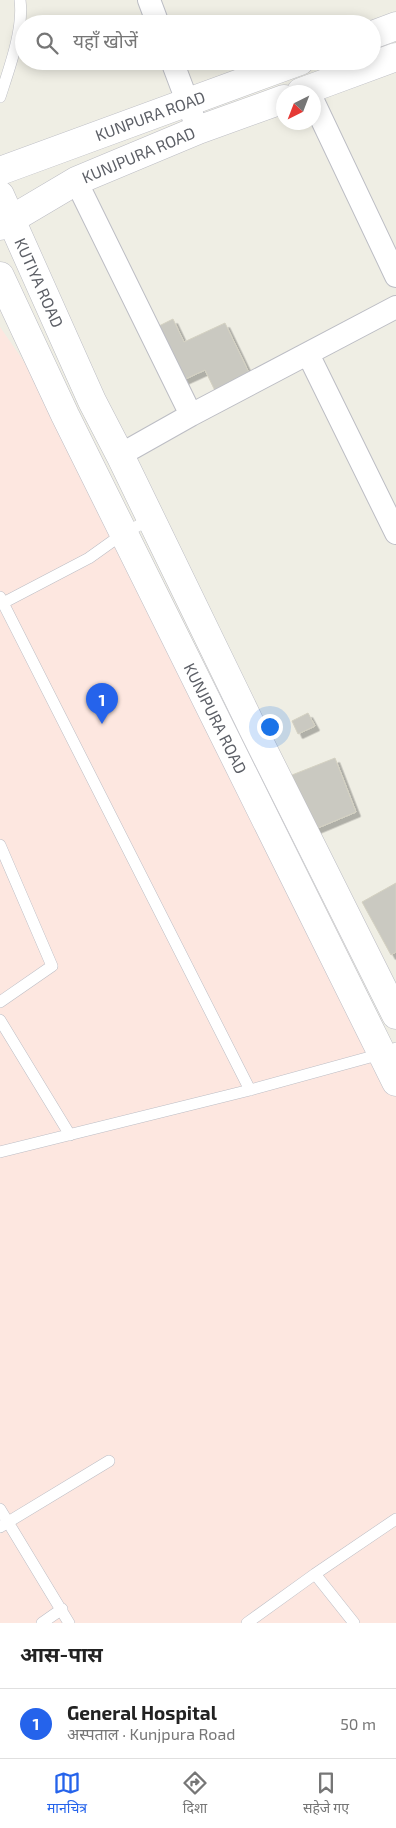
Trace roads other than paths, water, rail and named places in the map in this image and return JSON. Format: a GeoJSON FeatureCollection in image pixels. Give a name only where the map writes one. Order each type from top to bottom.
{"type":"FeatureCollection","features":[{"type":"Feature","properties":{"kind":"street"},"geometry":{"type":"LineString","coordinates":[[149,0],[155,15]]}},
{"type":"Feature","properties":{"kind":"street"},"geometry":{"type":"LineString","coordinates":[[381,31],[396,26]]}},
{"type":"Feature","properties":{"kind":"street","name":"KUNJPURA ROAD"},"geometry":{"type":"LineString","coordinates":[[381,63],[396,57]]}},
{"type":"Feature","properties":{"kind":"street"},"geometry":{"type":"LineString","coordinates":[[175,70],[198,130]]}},
{"type":"Feature","properties":{"kind":"street","name":"KUNPURA ROAD"},"geometry":{"type":"LineString","coordinates":[[0,171],[276,70]]}},
{"type":"Feature","properties":{"kind":"street","name":"KUNJPURA ROAD"},"geometry":{"type":"LineString","coordinates":[[321,88],[364,70]]}},
{"type":"Feature","properties":{"kind":"street","name":"KUNJPURA ROAD"},"geometry":{"type":"LineString","coordinates":[[4,213],[198,130],[276,104]]}},
{"type":"Feature","properties":{"kind":"street"},"geometry":{"type":"LineString","coordinates":[[321,130],[396,276]]}},
{"type":"Feature","properties":{"kind":"street"},"geometry":{"type":"LineString","coordinates":[[76,181],[191,414]]}},
{"type":"Feature","properties":{"kind":"street","name":"KUTIYA ROAD"},"geometry":{"type":"LineString","coordinates":[[4,213],[66,344]]}},
{"type":"Feature","properties":{"kind":"street","name":"KUNJPURA ROAD"},"geometry":{"type":"LineString","coordinates":[[0,276],[64,415],[124,533],[226,743],[389,1051],[396,1082]]}},
{"type":"Feature","properties":{"kind":"street"},"geometry":{"type":"LineString","coordinates":[[120,455],[191,414],[396,307]]}},
{"type":"Feature","properties":{"kind":"street","name":"KUNJPURA ROAD"},"geometry":{"type":"LineString","coordinates":[[66,344],[92,402],[392,997]]}},
{"type":"Feature","properties":{"kind":"street"},"geometry":{"type":"LineString","coordinates":[[308,354],[396,533]]}},
{"type":"Feature","properties":{"kind":"lane"},"geometry":{"type":"LineString","coordinates":[[20,0],[20,15]]}},
{"type":"Feature","properties":{"kind":"lane"},"geometry":{"type":"LineString","coordinates":[[0,97],[15,46]]}},
{"type":"Feature","properties":{"kind":"lane"},"geometry":{"type":"LineString","coordinates":[[151,519],[124,533],[89,558],[1,601],[250,1090]]}},
{"type":"Feature","properties":{"kind":"lane"},"geometry":{"type":"LineString","coordinates":[[0,845],[52,966],[0,1002]]}},
{"type":"Feature","properties":{"kind":"lane"},"geometry":{"type":"LineString","coordinates":[[0,1020],[70,1135]]}},
{"type":"Feature","properties":{"kind":"lane"},"geometry":{"type":"LineString","coordinates":[[0,1152],[250,1090],[389,1051]]}},
{"type":"Feature","properties":{"kind":"lane"},"geometry":{"type":"LineString","coordinates":[[4,1524],[109,1461]]}},
{"type":"Feature","properties":{"kind":"lane"},"geometry":{"type":"LineString","coordinates":[[0,1509],[4,1524],[62,1609],[69,1623]]}},
{"type":"Feature","properties":{"kind":"lane"},"geometry":{"type":"LineString","coordinates":[[247,1623],[396,1519]]}},
{"type":"Feature","properties":{"kind":"lane"},"geometry":{"type":"LineString","coordinates":[[315,1574],[354,1623]]}},
{"type":"Feature","properties":{"kind":"lane"},"geometry":{"type":"LineString","coordinates":[[42,1623],[62,1609]]}},
{"type":"Feature","properties":{"kind":"place","name":"General Hospital"},"geometry":{"type":"Point","coordinates":[102,724]}}]}
